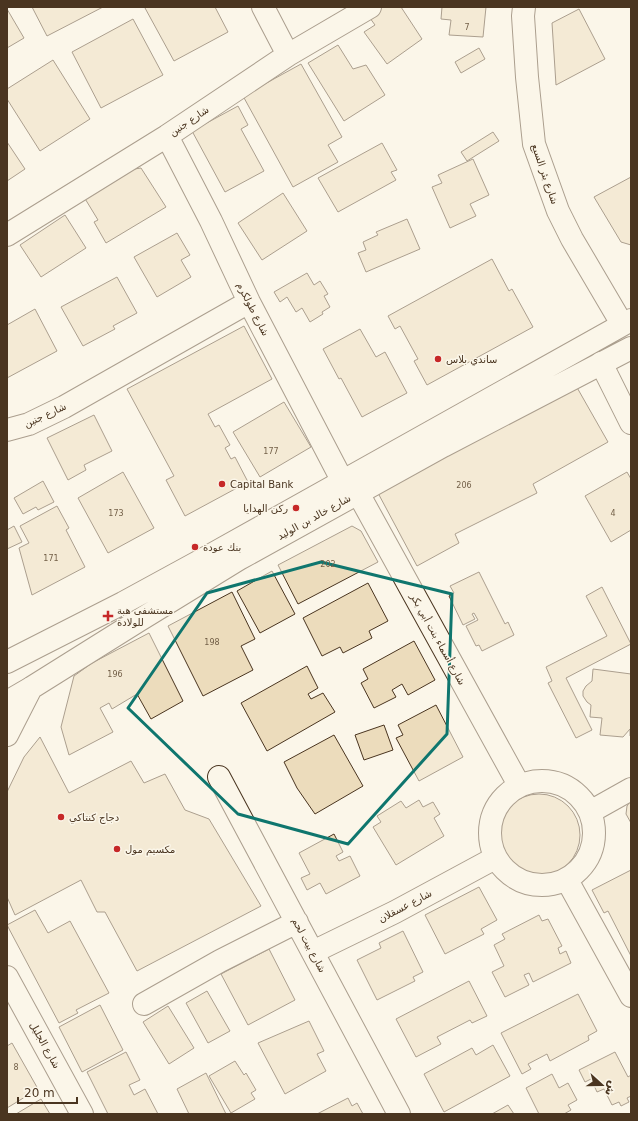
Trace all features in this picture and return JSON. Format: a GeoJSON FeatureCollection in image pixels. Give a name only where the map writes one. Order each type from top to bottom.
{"type":"FeatureCollection","features":[{"type":"Feature","properties":{"kind":"street"},"geometry":{"type":"LineString","coordinates":[[263,7],[288,55]]}},
{"type":"Feature","properties":{"kind":"street","name":"شارع جنين"},"geometry":{"type":"LineString","coordinates":[[7,234],[167,136],[288,55],[370,7]]}},
{"type":"Feature","properties":{"kind":"street","name":"شارع بئر السبع"},"geometry":{"type":"LineString","coordinates":[[524,7],[527,77],[534,144],[558,211],[572,239],[627,322]]}},
{"type":"Feature","properties":{"kind":"street","name":"شارع طولكرم"},"geometry":{"type":"LineString","coordinates":[[167,136],[211,221],[249,302],[350,487]]}},
{"type":"Feature","properties":{"kind":"street","name":"شارع جنين"},"geometry":{"type":"LineString","coordinates":[[8,435],[64,407],[249,302]]}},
{"type":"Feature","properties":{"kind":"street","name":"شارع خالد بن الوليد"},"geometry":{"type":"LineString","coordinates":[[7,702],[239,559],[476,405],[627,322]]}},
{"type":"Feature","properties":{"kind":"street","name":"شارع خالد بن الوليد"},"geometry":{"type":"LineString","coordinates":[[12,657],[123,603],[350,487],[471,431],[631,348]]}},
{"type":"Feature","properties":{"kind":"street"},"geometry":{"type":"LineString","coordinates":[[601,363],[631,423]]}},
{"type":"Feature","properties":{"kind":"street","name":"شارع أسماء بنت أبي بكر"},"geometry":{"type":"LineString","coordinates":[[350,487],[519,785]]}},
{"type":"Feature","properties":{"kind":"street"},"geometry":{"type":"LineString","coordinates":[[7,735],[31,688]]}},
{"type":"Feature","properties":{"kind":"street","name":"شارع بيت لحم"},"geometry":{"type":"LineString","coordinates":[[219,777],[399,1114]]}},
{"type":"Feature","properties":{"kind":"street"},"geometry":{"type":"LineString","coordinates":[[540,780],[560,783],[578,794],[590,812],[594,831],[592,850],[582,867],[567,880],[551,885],[534,886],[518,880],[505,871],[495,858],[489,837],[492,816],[502,798],[519,785],[540,780]]}},
{"type":"Feature","properties":{"kind":"street"},"geometry":{"type":"LineString","coordinates":[[590,812],[631,789]]}},
{"type":"Feature","properties":{"kind":"street","name":"شارع عسقلان"},"geometry":{"type":"LineString","coordinates":[[313,952],[395,912],[495,858]]}},
{"type":"Feature","properties":{"kind":"street"},"geometry":{"type":"LineString","coordinates":[[567,880],[631,996]]}},
{"type":"Feature","properties":{"kind":"street"},"geometry":{"type":"LineString","coordinates":[[144,1004],[220,961],[297,922]]}},
{"type":"Feature","properties":{"kind":"street","name":"شارع الجليل"},"geometry":{"type":"LineString","coordinates":[[7,977],[82,1114]]}},
{"type":"Feature","properties":{"kind":"highlighted area"},"geometry":{"type":"Polygon","coordinates":[[[321,562],[452,594],[447,734],[348,844],[238,814],[128,708],[207,593],[321,562]]]}},
{"type":"Feature","properties":{"kind":"building"},"geometry":{"type":"Polygon","coordinates":[[[32,7],[103,7],[47,36],[32,7]]]}},
{"type":"Feature","properties":{"kind":"building"},"geometry":{"type":"Polygon","coordinates":[[[215,7],[228,32],[174,61],[145,8],[215,7]]]}},
{"type":"Feature","properties":{"kind":"building"},"geometry":{"type":"Polygon","coordinates":[[[377,7],[401,7],[422,39],[387,64],[364,32],[375,25],[367,14],[377,7]]]}},
{"type":"Feature","properties":{"kind":"building"},"geometry":{"type":"Polygon","coordinates":[[[442,7],[486,7],[483,37],[449,35],[451,20],[441,19],[442,7]]]}},
{"type":"Feature","properties":{"kind":"building"},"geometry":{"type":"Polygon","coordinates":[[[7,9],[24,38],[7,48],[7,9]]]}},
{"type":"Feature","properties":{"kind":"building"},"geometry":{"type":"Polygon","coordinates":[[[579,9],[605,59],[556,85],[552,23],[579,9]]]}},
{"type":"Feature","properties":{"kind":"building"},"geometry":{"type":"Polygon","coordinates":[[[133,19],[163,75],[101,108],[72,52],[133,19]]]}},
{"type":"Feature","properties":{"kind":"building"},"geometry":{"type":"Polygon","coordinates":[[[338,45],[353,69],[366,65],[385,95],[344,121],[308,63],[338,45]]]}},
{"type":"Feature","properties":{"kind":"building"},"geometry":{"type":"Polygon","coordinates":[[[479,48],[485,59],[461,73],[455,62],[479,48]]]}},
{"type":"Feature","properties":{"kind":"building"},"geometry":{"type":"Polygon","coordinates":[[[53,60],[90,119],[40,151],[7,99],[7,89],[53,60]]]}},
{"type":"Feature","properties":{"kind":"building"},"geometry":{"type":"Polygon","coordinates":[[[301,64],[342,137],[328,145],[338,162],[293,187],[243,96],[301,64]]]}},
{"type":"Feature","properties":{"kind":"building"},"geometry":{"type":"Polygon","coordinates":[[[238,106],[248,125],[241,129],[264,171],[225,192],[192,131],[238,106]]]}},
{"type":"Feature","properties":{"kind":"building"},"geometry":{"type":"Polygon","coordinates":[[[493,132],[499,141],[467,161],[461,152],[493,132]]]}},
{"type":"Feature","properties":{"kind":"building"},"geometry":{"type":"Polygon","coordinates":[[[7,142],[25,169],[7,181],[7,142]]]}},
{"type":"Feature","properties":{"kind":"building"},"geometry":{"type":"Polygon","coordinates":[[[382,143],[397,170],[391,172],[396,180],[338,212],[318,178],[382,143]]]}},
{"type":"Feature","properties":{"kind":"building"},"geometry":{"type":"Polygon","coordinates":[[[473,159],[489,195],[470,204],[476,216],[450,228],[432,187],[442,183],[438,175],[473,159]]]}},
{"type":"Feature","properties":{"kind":"building"},"geometry":{"type":"Polygon","coordinates":[[[141,168],[166,207],[106,243],[94,222],[98,220],[84,197],[128,170],[141,168]]]}},
{"type":"Feature","properties":{"kind":"building"},"geometry":{"type":"Polygon","coordinates":[[[631,177],[631,245],[621,242],[594,197],[631,177]]]}},
{"type":"Feature","properties":{"kind":"building"},"geometry":{"type":"Polygon","coordinates":[[[283,193],[307,231],[262,260],[238,223],[283,193]]]}},
{"type":"Feature","properties":{"kind":"building"},"geometry":{"type":"Polygon","coordinates":[[[65,215],[86,248],[41,277],[20,245],[65,215]]]}},
{"type":"Feature","properties":{"kind":"building"},"geometry":{"type":"Polygon","coordinates":[[[407,219],[420,249],[366,272],[358,253],[366,250],[363,242],[378,235],[376,232],[407,219]]]}},
{"type":"Feature","properties":{"kind":"building"},"geometry":{"type":"Polygon","coordinates":[[[177,233],[190,255],[181,260],[191,277],[157,297],[134,257],[177,233]]]}},
{"type":"Feature","properties":{"kind":"building"},"geometry":{"type":"Polygon","coordinates":[[[492,259],[509,291],[512,289],[533,327],[427,385],[414,361],[418,359],[400,326],[395,329],[388,316],[492,259]]]}},
{"type":"Feature","properties":{"kind":"building"},"geometry":{"type":"Polygon","coordinates":[[[307,273],[314,285],[320,281],[328,294],[324,296],[330,307],[322,312],[323,314],[310,322],[302,308],[296,312],[287,297],[280,302],[274,292],[307,273]]]}},
{"type":"Feature","properties":{"kind":"building"},"geometry":{"type":"Polygon","coordinates":[[[117,277],[137,313],[113,326],[115,329],[83,346],[61,307],[117,277]]]}},
{"type":"Feature","properties":{"kind":"building"},"geometry":{"type":"Polygon","coordinates":[[[35,309],[57,351],[7,378],[7,325],[35,309]]]}},
{"type":"Feature","properties":{"kind":"building"},"geometry":{"type":"Polygon","coordinates":[[[244,326],[272,379],[208,414],[215,427],[219,425],[230,445],[225,448],[231,459],[235,457],[248,482],[185,516],[166,480],[174,476],[127,389],[244,326]]]}},
{"type":"Feature","properties":{"kind":"building"},"geometry":{"type":"Polygon","coordinates":[[[360,329],[376,357],[385,352],[407,393],[362,417],[323,349],[360,329]]]}},
{"type":"Feature","properties":{"kind":"building"},"geometry":{"type":"Polygon","coordinates":[[[575,384],[608,442],[533,484],[537,493],[455,534],[459,543],[417,566],[378,493],[575,384]]]}},
{"type":"Feature","properties":{"kind":"building"},"geometry":{"type":"Polygon","coordinates":[[[284,402],[311,447],[260,477],[233,432],[284,402]]]}},
{"type":"Feature","properties":{"kind":"building"},"geometry":{"type":"Polygon","coordinates":[[[94,415],[112,451],[84,465],[86,470],[68,480],[47,438],[94,415]]]}},
{"type":"Feature","properties":{"kind":"building"},"geometry":{"type":"Polygon","coordinates":[[[123,472],[154,528],[108,553],[78,498],[123,472]]]}},
{"type":"Feature","properties":{"kind":"building"},"geometry":{"type":"Polygon","coordinates":[[[627,472],[631,479],[631,530],[611,542],[585,496],[627,472]]]}},
{"type":"Feature","properties":{"kind":"building"},"geometry":{"type":"Polygon","coordinates":[[[43,481],[54,502],[38,510],[36,507],[23,514],[14,498],[43,481]]]}},
{"type":"Feature","properties":{"kind":"building"},"geometry":{"type":"Polygon","coordinates":[[[57,506],[69,528],[66,530],[85,567],[32,595],[19,548],[29,543],[20,526],[57,506]]]}},
{"type":"Feature","properties":{"kind":"building"},"geometry":{"type":"Polygon","coordinates":[[[14,526],[22,542],[7,549],[7,530],[14,526]]]}},
{"type":"Feature","properties":{"kind":"building"},"geometry":{"type":"Polygon","coordinates":[[[352,526],[361,531],[378,562],[298,604],[278,565],[352,526]]]}},
{"type":"Feature","properties":{"kind":"building"},"geometry":{"type":"Polygon","coordinates":[[[272,571],[295,614],[260,633],[237,591],[272,571]]]}},
{"type":"Feature","properties":{"kind":"building"},"geometry":{"type":"Polygon","coordinates":[[[479,572],[505,624],[508,622],[514,635],[482,651],[479,645],[476,646],[466,626],[478,620],[474,613],[472,614],[475,619],[463,625],[449,596],[454,593],[450,586],[479,572]]]}},
{"type":"Feature","properties":{"kind":"building"},"geometry":{"type":"Polygon","coordinates":[[[368,583],[388,621],[369,631],[372,638],[343,653],[340,647],[322,656],[303,618],[368,583]]]}},
{"type":"Feature","properties":{"kind":"building"},"geometry":{"type":"Polygon","coordinates":[[[602,587],[631,644],[566,678],[592,730],[576,738],[548,683],[552,681],[546,667],[607,636],[586,596],[602,587]]]}},
{"type":"Feature","properties":{"kind":"building"},"geometry":{"type":"Polygon","coordinates":[[[232,592],[255,639],[241,646],[253,670],[203,696],[168,626],[232,592]]]}},
{"type":"Feature","properties":{"kind":"building"},"geometry":{"type":"Polygon","coordinates":[[[149,633],[183,701],[151,719],[137,694],[112,709],[109,703],[100,708],[113,732],[69,755],[61,727],[74,676],[92,663],[149,633]]]}},
{"type":"Feature","properties":{"kind":"building"},"geometry":{"type":"Polygon","coordinates":[[[414,641],[435,680],[408,695],[402,684],[392,690],[396,697],[374,708],[361,683],[368,679],[363,669],[414,641]]]}},
{"type":"Feature","properties":{"kind":"building"},"geometry":{"type":"Polygon","coordinates":[[[307,666],[318,688],[308,694],[311,699],[323,693],[335,712],[267,751],[241,703],[307,666]]]}},
{"type":"Feature","properties":{"kind":"building"},"geometry":{"type":"Polygon","coordinates":[[[593,669],[631,674],[631,736],[630,729],[623,737],[600,735],[602,718],[590,717],[591,705],[583,696],[583,691],[586,686],[592,681],[593,669]]]}},
{"type":"Feature","properties":{"kind":"building"},"geometry":{"type":"Polygon","coordinates":[[[436,705],[463,757],[419,781],[396,738],[403,735],[398,725],[436,705]]]}},
{"type":"Feature","properties":{"kind":"building"},"geometry":{"type":"Polygon","coordinates":[[[384,725],[393,750],[364,760],[355,735],[384,725]]]}},
{"type":"Feature","properties":{"kind":"building"},"geometry":{"type":"Polygon","coordinates":[[[334,735],[363,786],[315,814],[297,788],[284,762],[334,735]]]}},
{"type":"Feature","properties":{"kind":"building","name":"مكسيم مول"},"geometry":{"type":"Polygon","coordinates":[[[40,737],[69,793],[131,761],[144,783],[165,774],[185,810],[209,819],[261,906],[137,971],[105,912],[97,912],[81,880],[15,915],[7,897],[7,792],[24,757],[40,737]]]}},
{"type":"Feature","properties":{"kind":"building"},"geometry":{"type":"Polygon","coordinates":[[[539,794],[555,797],[568,806],[577,819],[580,835],[577,851],[568,864],[555,873],[539,876],[523,873],[510,864],[501,851],[498,835],[501,819],[510,806],[523,797],[539,794]]]}},
{"type":"Feature","properties":{"kind":"building"},"geometry":{"type":"Polygon","coordinates":[[[419,800],[423,807],[433,802],[440,814],[434,818],[444,836],[396,865],[373,827],[381,822],[377,816],[401,801],[406,808],[419,800]]]}},
{"type":"Feature","properties":{"kind":"building"},"geometry":{"type":"Polygon","coordinates":[[[631,800],[631,823],[626,814],[627,806],[631,800]]]}},
{"type":"Feature","properties":{"kind":"building"},"geometry":{"type":"Polygon","coordinates":[[[334,834],[343,852],[336,856],[339,861],[350,856],[360,876],[326,894],[320,883],[307,890],[301,878],[310,874],[299,853],[334,834]]]}},
{"type":"Feature","properties":{"kind":"building"},"geometry":{"type":"Polygon","coordinates":[[[631,870],[631,956],[608,911],[604,913],[592,890],[631,870]]]}},
{"type":"Feature","properties":{"kind":"building"},"geometry":{"type":"Polygon","coordinates":[[[479,887],[497,920],[481,929],[484,934],[445,954],[425,915],[479,887]]]}},
{"type":"Feature","properties":{"kind":"building"},"geometry":{"type":"Polygon","coordinates":[[[35,910],[48,933],[70,921],[109,993],[76,1010],[78,1013],[59,1023],[7,925],[35,910]]]}},
{"type":"Feature","properties":{"kind":"building"},"geometry":{"type":"Polygon","coordinates":[[[539,915],[542,921],[548,919],[562,946],[558,948],[560,954],[566,951],[571,963],[533,982],[529,973],[524,975],[529,985],[505,997],[492,972],[504,966],[494,945],[505,939],[502,934],[539,915]]]}},
{"type":"Feature","properties":{"kind":"building"},"geometry":{"type":"Polygon","coordinates":[[[403,931],[423,972],[413,977],[415,981],[377,1000],[357,960],[381,948],[379,943],[403,931]]]}},
{"type":"Feature","properties":{"kind":"building"},"geometry":{"type":"Polygon","coordinates":[[[269,949],[295,1000],[248,1025],[221,974],[269,949]]]}},
{"type":"Feature","properties":{"kind":"building"},"geometry":{"type":"Polygon","coordinates":[[[469,981],[487,1016],[472,1023],[470,1020],[437,1037],[441,1044],[416,1057],[396,1019],[469,981]]]}},
{"type":"Feature","properties":{"kind":"building"},"geometry":{"type":"Polygon","coordinates":[[[207,991],[230,1031],[208,1043],[186,1003],[207,991]]]}},
{"type":"Feature","properties":{"kind":"building"},"geometry":{"type":"Polygon","coordinates":[[[578,994],[597,1031],[588,1036],[589,1040],[550,1061],[547,1054],[528,1064],[531,1069],[522,1074],[501,1033],[578,994]]]}},
{"type":"Feature","properties":{"kind":"building"},"geometry":{"type":"Polygon","coordinates":[[[100,1005],[123,1050],[82,1072],[59,1027],[100,1005]]]}},
{"type":"Feature","properties":{"kind":"building"},"geometry":{"type":"Polygon","coordinates":[[[168,1006],[194,1048],[169,1064],[143,1022],[168,1006]]]}},
{"type":"Feature","properties":{"kind":"building"},"geometry":{"type":"Polygon","coordinates":[[[309,1021],[324,1051],[317,1054],[326,1071],[285,1094],[258,1043],[309,1021]]]}},
{"type":"Feature","properties":{"kind":"building"},"geometry":{"type":"Polygon","coordinates":[[[12,1043],[38,1089],[7,1108],[7,1046],[12,1043]]]}},
{"type":"Feature","properties":{"kind":"building"},"geometry":{"type":"Polygon","coordinates":[[[493,1045],[510,1076],[444,1112],[424,1074],[472,1048],[476,1055],[493,1045]]]}},
{"type":"Feature","properties":{"kind":"building"},"geometry":{"type":"Polygon","coordinates":[[[126,1052],[140,1080],[129,1085],[134,1095],[145,1089],[158,1114],[108,1114],[87,1072],[126,1052]]]}},
{"type":"Feature","properties":{"kind":"building"},"geometry":{"type":"Polygon","coordinates":[[[615,1052],[628,1077],[631,1075],[631,1096],[627,1098],[629,1102],[621,1106],[619,1102],[612,1105],[604,1089],[597,1092],[591,1079],[585,1082],[579,1070],[615,1052]]]}},
{"type":"Feature","properties":{"kind":"building"},"geometry":{"type":"Polygon","coordinates":[[[235,1061],[244,1075],[246,1073],[256,1090],[251,1093],[255,1099],[231,1113],[209,1076],[235,1061]]]}},
{"type":"Feature","properties":{"kind":"building"},"geometry":{"type":"Polygon","coordinates":[[[206,1073],[226,1114],[189,1114],[177,1089],[206,1073]]]}},
{"type":"Feature","properties":{"kind":"building"},"geometry":{"type":"Polygon","coordinates":[[[552,1074],[559,1088],[568,1083],[577,1100],[568,1105],[571,1110],[564,1114],[539,1114],[526,1088],[552,1074]]]}},
{"type":"Feature","properties":{"kind":"building"},"geometry":{"type":"Polygon","coordinates":[[[348,1098],[352,1106],[357,1103],[363,1114],[317,1114],[348,1098]]]}},
{"type":"Feature","properties":{"kind":"building"},"geometry":{"type":"Polygon","coordinates":[[[41,1099],[50,1114],[16,1114],[41,1099]]]}},
{"type":"Feature","properties":{"kind":"building"},"geometry":{"type":"Polygon","coordinates":[[[508,1105],[514,1114],[492,1114],[508,1105]]]}},
{"type":"Feature","properties":{"kind":"place","name":"ساندي بلاس"},"geometry":{"type":"Point","coordinates":[438,359]}},
{"type":"Feature","properties":{"kind":"place","name":"Capital Bank"},"geometry":{"type":"Point","coordinates":[222,484]}},
{"type":"Feature","properties":{"kind":"place","name":"ركن الهدايا"},"geometry":{"type":"Point","coordinates":[296,508]}},
{"type":"Feature","properties":{"kind":"place","name":"بنك عودة"},"geometry":{"type":"Point","coordinates":[195,547]}},
{"type":"Feature","properties":{"kind":"place","name":"مستشفى هبة للولادة"},"geometry":{"type":"Point","coordinates":[108,616]}},
{"type":"Feature","properties":{"kind":"place","name":"دجاج كنتاكي"},"geometry":{"type":"Point","coordinates":[61,817]}},
{"type":"Feature","properties":{"kind":"place","name":"مكسيم مول"},"geometry":{"type":"Point","coordinates":[117,849]}}]}
